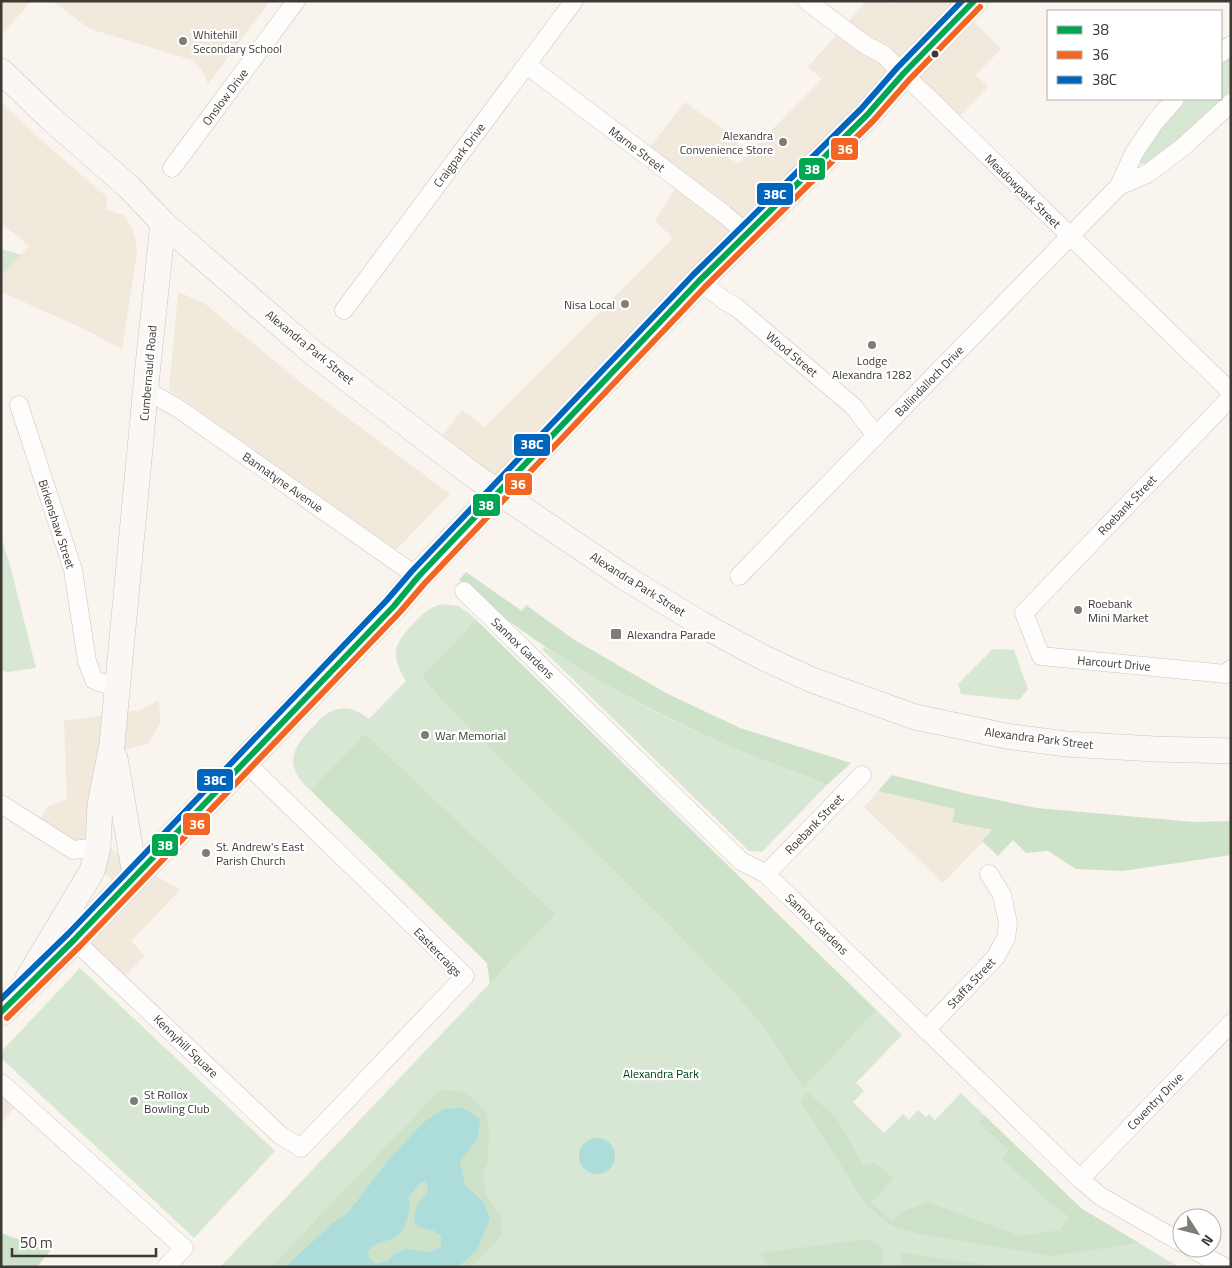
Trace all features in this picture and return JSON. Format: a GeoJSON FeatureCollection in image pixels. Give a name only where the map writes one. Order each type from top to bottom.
{"type":"FeatureCollection","features":[{"type":"Feature","properties":{"kind":"main road"},"geometry":{"type":"LineString","coordinates":[[135,875],[394,606],[418,577],[699,281],[867,115],[903,74],[974,1]]}},
{"type":"Feature","properties":{"kind":"main road","name":"Cumbernauld Road"},"geometry":{"type":"LineString","coordinates":[[9,1004],[74,940],[135,875]]}},
{"type":"Feature","properties":{"kind":"street","name":"Onslow Drive"},"geometry":{"type":"LineString","coordinates":[[172,168],[296,1]]}},
{"type":"Feature","properties":{"kind":"street","name":"Craigpark Drive"},"geometry":{"type":"LineString","coordinates":[[344,310],[574,1]]}},
{"type":"Feature","properties":{"kind":"street","name":"Meadowpark Street"},"geometry":{"type":"LineString","coordinates":[[807,1],[864,44],[884,54],[1231,392]]}},
{"type":"Feature","properties":{"kind":"street","name":"Marne Street"},"geometry":{"type":"LineString","coordinates":[[527,65],[724,214],[746,233]]}},
{"type":"Feature","properties":{"kind":"street"},"geometry":{"type":"LineString","coordinates":[[1,71],[49,117],[129,187],[164,223]]}},
{"type":"Feature","properties":{"kind":"street","name":"Ballindalloch Drive"},"geometry":{"type":"LineString","coordinates":[[739,576],[1119,186],[1134,153],[1155,122],[1174,100]]}},
{"type":"Feature","properties":{"kind":"street","name":"Ballindalloch Drive"},"geometry":{"type":"LineString","coordinates":[[1119,186],[1147,174],[1184,147],[1231,103]]}},
{"type":"Feature","properties":{"kind":"street","name":"Cumbernauld Road"},"geometry":{"type":"LineString","coordinates":[[9,1004],[92,871],[98,847],[100,805],[112,744],[118,688],[146,382],[164,223]]}},
{"type":"Feature","properties":{"kind":"street","name":"Alexandra Park Street"},"geometry":{"type":"LineString","coordinates":[[164,223],[312,352],[465,470],[624,577],[762,657],[812,680],[915,717],[1006,736],[1066,744],[1231,751]]}},
{"type":"Feature","properties":{"kind":"street","name":"Wood Street"},"geometry":{"type":"LineString","coordinates":[[699,281],[736,307],[854,407],[876,436]]}},
{"type":"Feature","properties":{"kind":"street","name":"Bannatyne Avenue"},"geometry":{"type":"LineString","coordinates":[[146,382],[179,409],[418,577]]}},
{"type":"Feature","properties":{"kind":"street","name":"Roebank Street"},"geometry":{"type":"LineString","coordinates":[[1024,612],[1231,397]]}},
{"type":"Feature","properties":{"kind":"street","name":"Birkenshaw Street"},"geometry":{"type":"LineString","coordinates":[[19,405],[73,570],[86,661],[94,680],[118,688]]}},
{"type":"Feature","properties":{"kind":"street","name":"Sannox Gardens"},"geometry":{"type":"LineString","coordinates":[[464,591],[740,861],[766,874],[1080,1179],[1100,1196],[1172,1237]]}},
{"type":"Feature","properties":{"kind":"street","name":"Harcourt Drive"},"geometry":{"type":"LineString","coordinates":[[1024,612],[1041,656],[1226,674],[1231,669]]}},
{"type":"Feature","properties":{"kind":"street","name":"Cumbernauld Road"},"geometry":{"type":"LineString","coordinates":[[112,744],[135,875]]}},
{"type":"Feature","properties":{"kind":"street","name":"Eastercraigs"},"geometry":{"type":"LineString","coordinates":[[245,762],[465,976],[301,1148]]}},
{"type":"Feature","properties":{"kind":"street","name":"Roebank Street"},"geometry":{"type":"LineString","coordinates":[[766,874],[862,775]]}},
{"type":"Feature","properties":{"kind":"street"},"geometry":{"type":"LineString","coordinates":[[1,804],[73,850],[98,847]]}},
{"type":"Feature","properties":{"kind":"street","name":"Staffa Street"},"geometry":{"type":"LineString","coordinates":[[926,1030],[995,958],[1006,938],[1008,923],[1002,895],[989,874]]}},
{"type":"Feature","properties":{"kind":"street","name":"Kennyhill Square"},"geometry":{"type":"LineString","coordinates":[[74,940],[280,1135],[301,1148]]}},
{"type":"Feature","properties":{"kind":"street","name":"Coventry Drive"},"geometry":{"type":"LineString","coordinates":[[1080,1179],[1231,1023]]}},
{"type":"Feature","properties":{"kind":"street"},"geometry":{"type":"LineString","coordinates":[[1,1083],[184,1248],[166,1267]]}},
{"type":"Feature","properties":{"kind":"street"},"geometry":{"type":"LineString","coordinates":[[1208,1258],[1224,1267]]}},
{"type":"Feature","properties":{"kind":"shaded area"},"geometry":{"type":"Polygon","coordinates":[[[1,1],[31,1],[1,36],[1,1]]]}},
{"type":"Feature","properties":{"kind":"shaded area","name":"Whitehill Secondary School"},"geometry":{"type":"Polygon","coordinates":[[[52,1],[270,1],[208,84],[202,70],[192,60],[90,29],[52,1]]]}},
{"type":"Feature","properties":{"kind":"shaded area"},"geometry":{"type":"Polygon","coordinates":[[[866,1],[891,1],[895,4],[898,1],[975,1],[965,12],[1001,49],[976,75],[988,87],[954,122],[904,74],[495,489],[435,445],[462,410],[485,427],[673,238],[655,221],[681,179],[645,153],[685,102],[740,141],[727,156],[738,164],[822,79],[808,67],[866,1]]]}},
{"type":"Feature","properties":{"kind":"shaded area"},"geometry":{"type":"Polygon","coordinates":[[[1,102],[42,141],[107,197],[106,210],[124,215],[132,228],[137,253],[122,349],[84,329],[1,292],[1,276],[29,246],[1,223],[1,102]]]}},
{"type":"Feature","properties":{"kind":"shaded area"},"geometry":{"type":"Polygon","coordinates":[[[178,292],[204,303],[305,386],[450,494],[397,549],[394,548],[169,390],[178,292]]]}},
{"type":"Feature","properties":{"kind":"shaded area"},"geometry":{"type":"Polygon","coordinates":[[[159,700],[160,723],[148,744],[112,752],[109,848],[180,890],[131,941],[145,956],[118,983],[72,938],[120,888],[77,847],[38,822],[48,806],[67,800],[64,721],[141,710],[159,700]]]}},
{"type":"Feature","properties":{"kind":"shaded area"},"geometry":{"type":"Polygon","coordinates":[[[878,791],[955,809],[953,822],[993,831],[943,883],[864,807],[878,791]]]}},
{"type":"Feature","properties":{"kind":"shaded area"},"geometry":{"type":"Polygon","coordinates":[[[1,1084],[20,1101],[1,1123],[1,1084]]]}},
{"type":"Feature","properties":{"kind":"green space"},"geometry":{"type":"Polygon","coordinates":[[[1231,56],[1231,91],[1222,100],[1222,63],[1231,56]]]}},
{"type":"Feature","properties":{"kind":"green space"},"geometry":{"type":"Polygon","coordinates":[[[1185,100],[1222,100],[1179,138],[1146,164],[1141,164],[1140,159],[1158,132],[1185,100]]]}},
{"type":"Feature","properties":{"kind":"green space"},"geometry":{"type":"Polygon","coordinates":[[[1,249],[22,255],[1,276],[1,249]]]}},
{"type":"Feature","properties":{"kind":"green space"},"geometry":{"type":"Polygon","coordinates":[[[1,538],[9,561],[36,668],[8,672],[1,670],[1,538]]]}},
{"type":"Feature","properties":{"kind":"green space"},"geometry":{"type":"Polygon","coordinates":[[[466,572],[522,611],[526,605],[573,639],[666,693],[740,728],[851,763],[827,785],[683,725],[615,690],[518,628],[459,580],[466,572]]]}},
{"type":"Feature","properties":{"kind":"green space","name":"Alexandra Park"},"geometry":{"type":"Polygon","coordinates":[[[442,604],[458,606],[470,614],[902,1035],[856,1083],[864,1091],[853,1102],[884,1133],[903,1114],[909,1120],[918,1110],[926,1117],[929,1114],[935,1120],[961,1093],[1082,1209],[1179,1267],[220,1267],[490,983],[487,963],[305,785],[299,777],[293,762],[296,748],[300,741],[324,716],[332,711],[348,709],[369,719],[406,681],[396,657],[398,644],[420,616],[442,604]]]}},
{"type":"Feature","properties":{"kind":"green space"},"geometry":{"type":"Polygon","coordinates":[[[476,620],[876,1010],[803,1088],[764,1027],[733,991],[450,708],[422,677],[476,620]]]}},
{"type":"Feature","properties":{"kind":"green space"},"geometry":{"type":"Polygon","coordinates":[[[544,647],[656,712],[698,732],[827,785],[762,852],[749,851],[542,649],[544,647]]]}},
{"type":"Feature","properties":{"kind":"green space"},"geometry":{"type":"Polygon","coordinates":[[[993,649],[1014,650],[1028,689],[1019,700],[961,694],[958,684],[993,649]]]}},
{"type":"Feature","properties":{"kind":"green space"},"geometry":{"type":"Polygon","coordinates":[[[365,734],[555,914],[490,983],[487,963],[311,790],[365,734]]]}},
{"type":"Feature","properties":{"kind":"green space"},"geometry":{"type":"Polygon","coordinates":[[[892,775],[968,794],[1037,808],[1194,822],[1231,821],[1231,855],[1123,871],[1076,869],[1048,851],[1026,853],[1013,840],[998,856],[982,841],[992,830],[952,822],[955,809],[878,791],[892,775]]]}},
{"type":"Feature","properties":{"kind":"green space","name":"St Rollox Bowling Club"},"geometry":{"type":"Polygon","coordinates":[[[80,968],[275,1151],[194,1238],[1,1058],[1,1052],[80,968]]]}},
{"type":"Feature","properties":{"kind":"green space"},"geometry":{"type":"Polygon","coordinates":[[[441,1089],[465,1092],[486,1111],[489,1134],[488,1160],[483,1174],[486,1195],[501,1216],[502,1235],[472,1267],[458,1267],[476,1251],[490,1219],[484,1201],[465,1185],[460,1162],[478,1138],[424,1122],[389,1159],[347,1214],[334,1222],[285,1267],[271,1267],[441,1089]]]}},
{"type":"Feature","properties":{"kind":"green space"},"geometry":{"type":"Polygon","coordinates":[[[808,1092],[837,1119],[863,1165],[874,1163],[894,1178],[871,1203],[892,1221],[901,1212],[928,1202],[1020,1236],[1060,1230],[1069,1217],[1049,1203],[1002,1158],[1008,1150],[979,1123],[985,1116],[1082,1209],[1139,1243],[1052,1256],[919,1234],[890,1225],[867,1206],[800,1101],[808,1092]]]}},
{"type":"Feature","properties":{"kind":"green space"},"geometry":{"type":"Polygon","coordinates":[[[426,1180],[428,1192],[417,1205],[418,1227],[434,1231],[441,1236],[441,1247],[429,1252],[407,1249],[394,1254],[388,1261],[376,1264],[370,1259],[368,1252],[374,1244],[396,1237],[403,1213],[410,1198],[419,1185],[426,1180]]]}},
{"type":"Feature","properties":{"kind":"green space"},"geometry":{"type":"Polygon","coordinates":[[[1,1233],[50,1251],[37,1267],[1,1267],[1,1233]]]}},
{"type":"Feature","properties":{"kind":"green space"},"geometry":{"type":"Polygon","coordinates":[[[867,1239],[881,1245],[884,1255],[882,1267],[770,1267],[760,1253],[867,1239]]]}},
{"type":"Feature","properties":{"kind":"green space"},"geometry":{"type":"Polygon","coordinates":[[[902,1253],[999,1267],[900,1267],[902,1253]]]}},
{"type":"Feature","properties":{"kind":"water"},"geometry":{"type":"Polygon","coordinates":[[[463,1108],[480,1119],[478,1138],[460,1162],[465,1185],[484,1202],[490,1219],[476,1251],[458,1267],[285,1267],[334,1222],[347,1214],[389,1159],[424,1122],[444,1109],[463,1108]],[[426,1180],[418,1185],[409,1197],[407,1219],[403,1230],[391,1239],[374,1245],[368,1252],[370,1259],[376,1264],[388,1261],[394,1254],[407,1249],[429,1252],[441,1247],[441,1236],[434,1231],[418,1227],[414,1220],[417,1205],[428,1192],[426,1180]]]}},
{"type":"Feature","properties":{"kind":"water"},"geometry":{"type":"Polygon","coordinates":[[[597,1138],[609,1144],[615,1156],[609,1168],[597,1174],[585,1168],[579,1156],[585,1144],[597,1138]]]}},
{"type":"Feature","properties":{"kind":"transit line","name":"38C"},"geometry":{"type":"LineString","coordinates":[[1,999],[68,934],[387,600],[412,571],[693,275],[861,109],[897,68],[962,1]]}},
{"type":"Feature","properties":{"kind":"transit line","name":"38"},"geometry":{"type":"LineString","coordinates":[[1,1012],[74,940],[394,606],[418,577],[699,281],[867,115],[903,74],[974,1]]}},
{"type":"Feature","properties":{"kind":"transit line","name":"36"},"geometry":{"type":"LineString","coordinates":[[7,1018],[80,946],[400,612],[425,583],[705,287],[873,121],[909,80],[980,7]]}},
{"type":"Feature","properties":{"kind":"place","name":"Whitehill Secondary School"},"geometry":{"type":"Point","coordinates":[183,41]}},
{"type":"Feature","properties":{"kind":"place","name":"Alexandra Convenience Store"},"geometry":{"type":"Point","coordinates":[783,142]}},
{"type":"Feature","properties":{"kind":"place","name":"Nisa Local"},"geometry":{"type":"Point","coordinates":[625,304]}},
{"type":"Feature","properties":{"kind":"place","name":"Lodge Alexandra 1282"},"geometry":{"type":"Point","coordinates":[872,345]}},
{"type":"Feature","properties":{"kind":"place","name":"Roebank Mini Market"},"geometry":{"type":"Point","coordinates":[1078,610]}},
{"type":"Feature","properties":{"kind":"place","name":"Alexandra Parade"},"geometry":{"type":"Point","coordinates":[616,634]}},
{"type":"Feature","properties":{"kind":"place","name":"War Memorial"},"geometry":{"type":"Point","coordinates":[425,735]}},
{"type":"Feature","properties":{"kind":"place","name":"St. Andrew's East Parish Church"},"geometry":{"type":"Point","coordinates":[206,853]}},
{"type":"Feature","properties":{"kind":"place","name":"St Rollox Bowling Club"},"geometry":{"type":"Point","coordinates":[134,1101]}}]}
